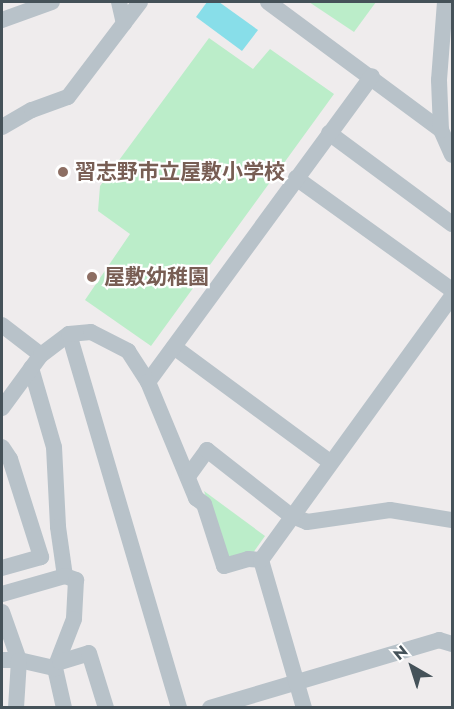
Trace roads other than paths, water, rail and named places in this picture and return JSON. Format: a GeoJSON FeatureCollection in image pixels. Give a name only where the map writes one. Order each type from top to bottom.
{"type":"FeatureCollection","features":[{"type":"Feature","properties":{"kind":"street"},"geometry":{"type":"LineString","coordinates":[[2,20],[52,2]]}},
{"type":"Feature","properties":{"kind":"street"},"geometry":{"type":"LineString","coordinates":[[119,2],[124,23]]}},
{"type":"Feature","properties":{"kind":"street"},"geometry":{"type":"LineString","coordinates":[[2,127],[32,110],[68,98],[140,2]]}},
{"type":"Feature","properties":{"kind":"street"},"geometry":{"type":"LineString","coordinates":[[268,2],[372,76],[441,130]]}},
{"type":"Feature","properties":{"kind":"street"},"geometry":{"type":"LineString","coordinates":[[445,2],[439,80],[441,130],[453,155]]}},
{"type":"Feature","properties":{"kind":"street"},"geometry":{"type":"LineString","coordinates":[[148,382],[372,76]]}},
{"type":"Feature","properties":{"kind":"street"},"geometry":{"type":"LineString","coordinates":[[329,133],[453,224]]}},
{"type":"Feature","properties":{"kind":"street"},"geometry":{"type":"LineString","coordinates":[[296,178],[453,290]]}},
{"type":"Feature","properties":{"kind":"street"},"geometry":{"type":"LineString","coordinates":[[2,408],[36,361],[69,333],[92,332],[128,351],[148,382],[189,475],[196,498],[204,504],[224,566],[261,560],[290,515],[453,296]]}},
{"type":"Feature","properties":{"kind":"street"},"geometry":{"type":"LineString","coordinates":[[2,325],[36,361],[54,447],[58,527],[65,576]]}},
{"type":"Feature","properties":{"kind":"street"},"geometry":{"type":"LineString","coordinates":[[69,333],[179,708]]}},
{"type":"Feature","properties":{"kind":"street"},"geometry":{"type":"LineString","coordinates":[[174,347],[330,462]]}},
{"type":"Feature","properties":{"kind":"street"},"geometry":{"type":"LineString","coordinates":[[2,447],[10,459],[41,557],[2,568]]}},
{"type":"Feature","properties":{"kind":"street"},"geometry":{"type":"LineString","coordinates":[[189,475],[207,450],[290,515],[315,521],[390,510],[453,520]]}},
{"type":"Feature","properties":{"kind":"street"},"geometry":{"type":"LineString","coordinates":[[261,560],[304,708]]}},
{"type":"Feature","properties":{"kind":"street"},"geometry":{"type":"LineString","coordinates":[[2,594],[65,576],[76,580],[77,597],[58,665],[64,708]]}},
{"type":"Feature","properties":{"kind":"street"},"geometry":{"type":"LineString","coordinates":[[2,612],[19,660],[16,708]]}},
{"type":"Feature","properties":{"kind":"street"},"geometry":{"type":"LineString","coordinates":[[210,708],[439,640],[453,644]]}},
{"type":"Feature","properties":{"kind":"street"},"geometry":{"type":"LineString","coordinates":[[2,660],[58,665],[89,653],[106,708]]}},
{"type":"Feature","properties":{"kind":"water"},"geometry":{"type":"Polygon","coordinates":[[[207,2],[219,2],[258,30],[242,51],[196,17],[207,2]]]}},
{"type":"Feature","properties":{"kind":"place","name":"習志野市立屋敷小学校"},"geometry":{"type":"Point","coordinates":[63,172]}},
{"type":"Feature","properties":{"kind":"place","name":"屋敷幼稚園"},"geometry":{"type":"Point","coordinates":[92,277]}}]}
